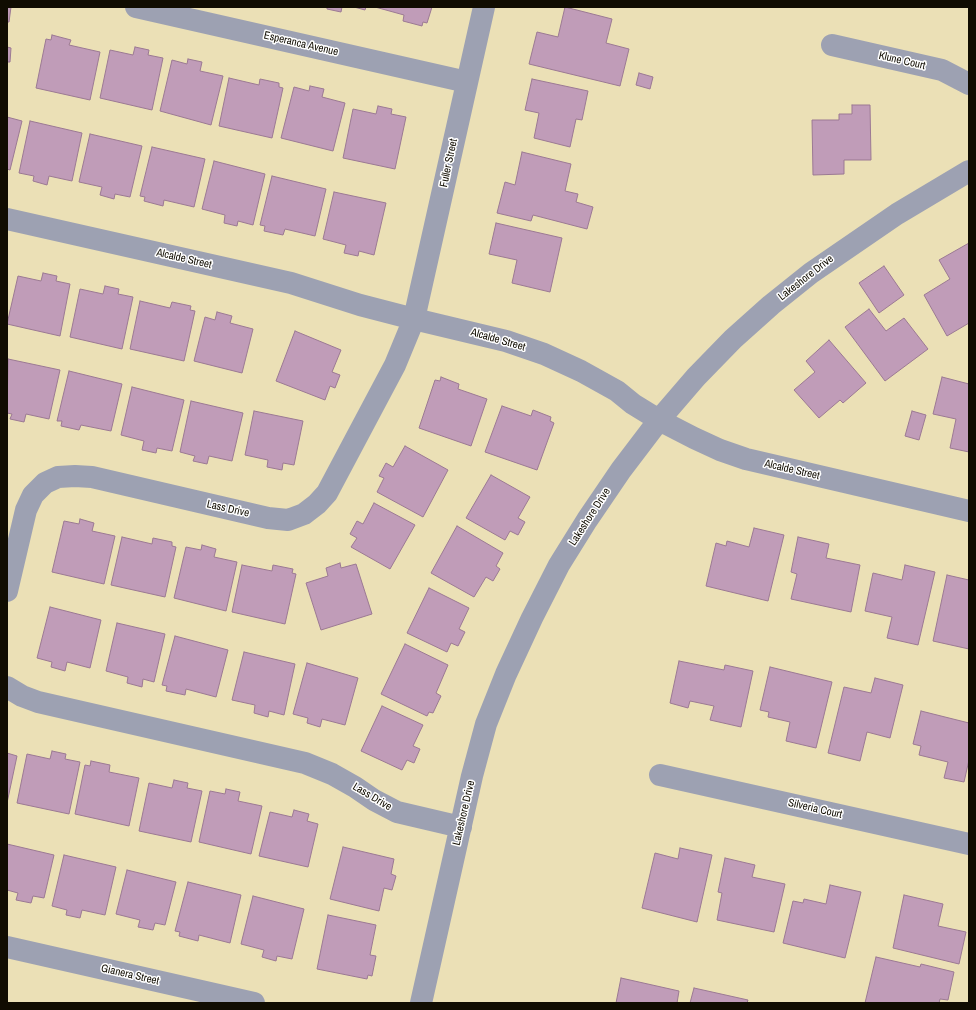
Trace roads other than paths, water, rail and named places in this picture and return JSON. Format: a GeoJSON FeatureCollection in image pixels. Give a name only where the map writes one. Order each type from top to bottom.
{"type":"FeatureCollection","features":[{"type":"Feature","properties":{"kind":"street","name":"Esperanca Avenue"},"geometry":{"type":"LineString","coordinates":[[136,7],[467,82]]}},
{"type":"Feature","properties":{"kind":"street","name":"Fuller Street"},"geometry":{"type":"LineString","coordinates":[[414,319],[484,7]]}},
{"type":"Feature","properties":{"kind":"street","name":"Klune Court"},"geometry":{"type":"LineString","coordinates":[[832,45],[942,70],[969,84]]}},
{"type":"Feature","properties":{"kind":"street","name":"Lakeshore Drive"},"geometry":{"type":"LineString","coordinates":[[422,1003],[472,776],[486,724],[506,674],[532,618],[559,565],[587,520],[621,470],[659,420],[696,377],[733,339],[811,273],[896,214],[969,170]]}},
{"type":"Feature","properties":{"kind":"street","name":"Alcalde Street"},"geometry":{"type":"LineString","coordinates":[[7,219],[291,283],[414,319],[506,341],[544,354],[581,371],[617,391],[633,404],[659,420],[704,443],[746,459],[969,511]]}},
{"type":"Feature","properties":{"kind":"street","name":"Lass Drive"},"geometry":{"type":"LineString","coordinates":[[7,591],[26,510],[33,495],[45,483],[58,477],[92,477],[268,518],[288,520],[304,514],[317,504],[327,493],[395,365],[414,319]]}},
{"type":"Feature","properties":{"kind":"street","name":"Lass Drive"},"geometry":{"type":"LineString","coordinates":[[7,687],[22,696],[38,702],[306,763],[349,784],[374,800],[397,812],[461,827]]}},
{"type":"Feature","properties":{"kind":"street","name":"Silveria Court"},"geometry":{"type":"LineString","coordinates":[[660,775],[969,844]]}},
{"type":"Feature","properties":{"kind":"street","name":"Gianera Street"},"geometry":{"type":"LineString","coordinates":[[7,947],[254,1003]]}}]}
